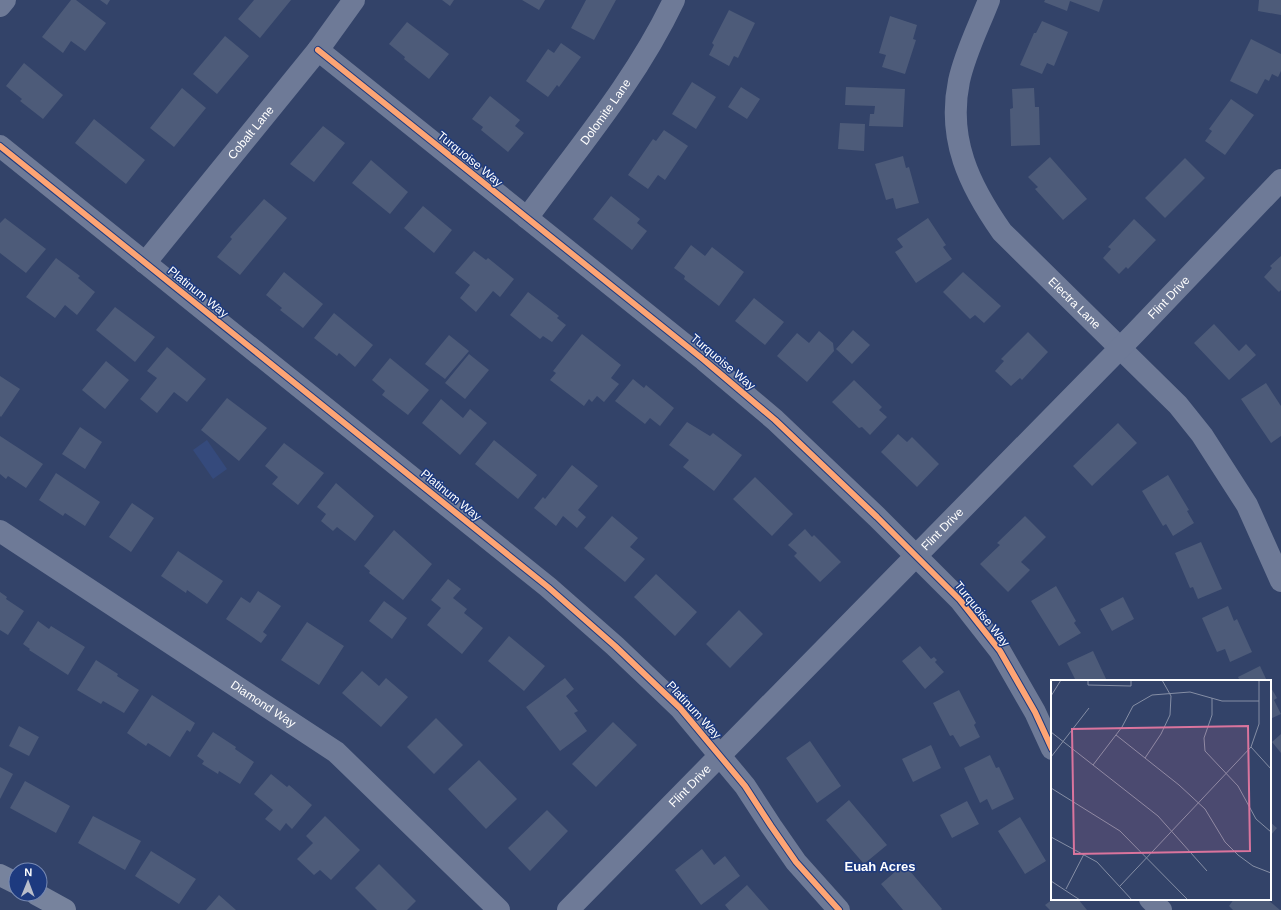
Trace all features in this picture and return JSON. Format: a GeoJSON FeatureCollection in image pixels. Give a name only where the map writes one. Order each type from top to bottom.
{"type":"FeatureCollection","features":[{"type":"Feature","properties":{"kind":"main road"},"geometry":{"type":"LineString","coordinates":[[48,901],[65,910]]}},
{"type":"Feature","properties":{"kind":"street"},"geometry":{"type":"LineString","coordinates":[[0,6],[5,0]]}},
{"type":"Feature","properties":{"kind":"street","name":"Cobalt Lane"},"geometry":{"type":"LineString","coordinates":[[145,263],[318,50],[354,0]]}},
{"type":"Feature","properties":{"kind":"street","name":"Dolomite Lane"},"geometry":{"type":"LineString","coordinates":[[526,218],[618,97],[648,50],[674,0]]}},
{"type":"Feature","properties":{"kind":"street","name":"Electra Lane"},"geometry":{"type":"LineString","coordinates":[[989,0],[959,80],[956,112],[958,144],[968,175],[982,204],[1002,232],[1178,405],[1202,435],[1248,505],[1281,581]]}},
{"type":"Feature","properties":{"kind":"street","name":"Turquoise Way"},"geometry":{"type":"LineString","coordinates":[[318,50],[704,360],[775,420],[960,600],[1000,651],[1035,712],[1051,747]]}},
{"type":"Feature","properties":{"kind":"street","name":"Platinum Way"},"geometry":{"type":"LineString","coordinates":[[0,146],[548,588],[615,646],[680,708],[720,755],[745,786],[796,862],[839,910]]}},
{"type":"Feature","properties":{"kind":"street","name":"Flint Drive"},"geometry":{"type":"LineString","coordinates":[[568,910],[1120,347],[1281,180]]}},
{"type":"Feature","properties":{"kind":"street","name":"Diamond Way"},"geometry":{"type":"LineString","coordinates":[[0,531],[336,752],[499,910]]}},
{"type":"Feature","properties":{"kind":"street"},"geometry":{"type":"LineString","coordinates":[[1151,900],[1161,910]]}},
{"type":"Feature","properties":{"kind":"water"},"geometry":{"type":"Polygon","coordinates":[[[207,440],[227,469],[213,479],[193,450],[207,440]]]}},
{"type":"Feature","properties":{"kind":"building"},"geometry":{"type":"Polygon","coordinates":[[[71,0],[76,0],[106,23],[85,51],[71,41],[63,53],[42,37],[71,0]]]}},
{"type":"Feature","properties":{"kind":"building"},"geometry":{"type":"Polygon","coordinates":[[[100,0],[110,0],[107,5],[100,0]]]}},
{"type":"Feature","properties":{"kind":"building"},"geometry":{"type":"Polygon","coordinates":[[[254,0],[291,0],[260,38],[238,19],[254,0]]]}},
{"type":"Feature","properties":{"kind":"building"},"geometry":{"type":"Polygon","coordinates":[[[442,0],[454,0],[450,6],[442,0]]]}},
{"type":"Feature","properties":{"kind":"building"},"geometry":{"type":"Polygon","coordinates":[[[522,0],[545,0],[539,10],[522,0]]]}},
{"type":"Feature","properties":{"kind":"building"},"geometry":{"type":"Polygon","coordinates":[[[586,0],[616,0],[594,40],[571,28],[586,0]]]}},
{"type":"Feature","properties":{"kind":"building"},"geometry":{"type":"Polygon","coordinates":[[[1045,0],[1103,0],[1099,12],[1070,1],[1067,11],[1044,2],[1045,0]]]}},
{"type":"Feature","properties":{"kind":"building"},"geometry":{"type":"Polygon","coordinates":[[[1259,0],[1281,0],[1281,15],[1258,11],[1259,0]]]}},
{"type":"Feature","properties":{"kind":"building"},"geometry":{"type":"Polygon","coordinates":[[[729,10],[755,23],[738,58],[734,56],[729,66],[709,55],[714,45],[712,43],[729,10]]]}},
{"type":"Feature","properties":{"kind":"building"},"geometry":{"type":"Polygon","coordinates":[[[890,16],[917,25],[913,39],[916,40],[905,74],[882,67],[886,55],[879,53],[890,16]]]}},
{"type":"Feature","properties":{"kind":"building"},"geometry":{"type":"Polygon","coordinates":[[[1042,21],[1068,32],[1054,66],[1047,63],[1042,74],[1020,65],[1034,33],[1036,33],[1042,21]]]}},
{"type":"Feature","properties":{"kind":"building"},"geometry":{"type":"Polygon","coordinates":[[[407,22],[449,54],[429,79],[404,59],[405,57],[389,44],[407,22]]]}},
{"type":"Feature","properties":{"kind":"building"},"geometry":{"type":"Polygon","coordinates":[[[225,36],[249,56],[217,94],[193,74],[225,36]]]}},
{"type":"Feature","properties":{"kind":"building"},"geometry":{"type":"Polygon","coordinates":[[[1251,39],[1281,54],[1281,71],[1278,77],[1272,74],[1269,81],[1265,79],[1257,94],[1230,81],[1251,39]]]}},
{"type":"Feature","properties":{"kind":"building"},"geometry":{"type":"Polygon","coordinates":[[[561,43],[581,57],[559,87],[557,85],[548,97],[526,81],[548,49],[554,53],[561,43]]]}},
{"type":"Feature","properties":{"kind":"building"},"geometry":{"type":"Polygon","coordinates":[[[24,63],[63,95],[43,119],[20,101],[22,99],[6,86],[24,63]]]}},
{"type":"Feature","properties":{"kind":"building"},"geometry":{"type":"Polygon","coordinates":[[[692,82],[716,97],[696,129],[672,114],[692,82]]]}},
{"type":"Feature","properties":{"kind":"building"},"geometry":{"type":"Polygon","coordinates":[[[741,87],[760,99],[747,119],[728,107],[741,87]]]}},
{"type":"Feature","properties":{"kind":"building"},"geometry":{"type":"Polygon","coordinates":[[[846,87],[905,89],[903,127],[869,126],[870,114],[874,114],[875,106],[845,105],[846,87]]]}},
{"type":"Feature","properties":{"kind":"building"},"geometry":{"type":"Polygon","coordinates":[[[182,88],[206,108],[174,147],[150,128],[182,88]]]}},
{"type":"Feature","properties":{"kind":"building"},"geometry":{"type":"Polygon","coordinates":[[[1034,88],[1035,107],[1039,107],[1040,145],[1011,146],[1010,109],[1013,108],[1012,89],[1034,88]]]}},
{"type":"Feature","properties":{"kind":"building"},"geometry":{"type":"Polygon","coordinates":[[[490,96],[520,120],[515,126],[524,133],[508,152],[481,130],[483,127],[472,119],[490,96]]]}},
{"type":"Feature","properties":{"kind":"building"},"geometry":{"type":"Polygon","coordinates":[[[1231,99],[1254,115],[1225,155],[1205,141],[1212,131],[1209,129],[1231,99]]]}},
{"type":"Feature","properties":{"kind":"building"},"geometry":{"type":"Polygon","coordinates":[[[94,119],[145,160],[126,184],[75,143],[94,119]]]}},
{"type":"Feature","properties":{"kind":"building"},"geometry":{"type":"Polygon","coordinates":[[[840,123],[865,124],[864,151],[838,149],[840,123]]]}},
{"type":"Feature","properties":{"kind":"building"},"geometry":{"type":"Polygon","coordinates":[[[323,126],[345,143],[314,182],[290,164],[323,126]]]}},
{"type":"Feature","properties":{"kind":"building"},"geometry":{"type":"Polygon","coordinates":[[[664,130],[688,146],[665,180],[658,175],[648,189],[628,175],[653,139],[656,141],[664,130]]]}},
{"type":"Feature","properties":{"kind":"building"},"geometry":{"type":"Polygon","coordinates":[[[903,156],[906,168],[909,167],[919,203],[896,209],[893,198],[886,200],[875,164],[903,156]]]}},
{"type":"Feature","properties":{"kind":"building"},"geometry":{"type":"Polygon","coordinates":[[[1050,157],[1087,199],[1063,220],[1035,189],[1038,187],[1028,177],[1050,157]]]}},
{"type":"Feature","properties":{"kind":"building"},"geometry":{"type":"Polygon","coordinates":[[[1185,158],[1205,178],[1165,218],[1145,198],[1185,158]]]}},
{"type":"Feature","properties":{"kind":"building"},"geometry":{"type":"Polygon","coordinates":[[[371,160],[408,192],[390,214],[352,183],[371,160]]]}},
{"type":"Feature","properties":{"kind":"building"},"geometry":{"type":"Polygon","coordinates":[[[611,196],[640,219],[637,223],[647,231],[632,250],[593,219],[611,196]]]}},
{"type":"Feature","properties":{"kind":"building"},"geometry":{"type":"Polygon","coordinates":[[[264,199],[287,218],[240,275],[217,257],[232,239],[230,237],[264,199]]]}},
{"type":"Feature","properties":{"kind":"building"},"geometry":{"type":"Polygon","coordinates":[[[423,206],[452,230],[434,253],[404,228],[423,206]]]}},
{"type":"Feature","properties":{"kind":"building"},"geometry":{"type":"Polygon","coordinates":[[[5,218],[46,249],[26,273],[0,253],[0,223],[5,218]]]}},
{"type":"Feature","properties":{"kind":"building"},"geometry":{"type":"Polygon","coordinates":[[[928,218],[946,245],[943,247],[952,259],[916,283],[895,252],[903,247],[897,239],[928,218]]]}},
{"type":"Feature","properties":{"kind":"building"},"geometry":{"type":"Polygon","coordinates":[[[1134,219],[1156,240],[1128,269],[1126,267],[1119,274],[1103,258],[1111,249],[1108,247],[1134,219]]]}},
{"type":"Feature","properties":{"kind":"building"},"geometry":{"type":"Polygon","coordinates":[[[691,245],[705,256],[712,247],[744,272],[719,306],[684,279],[685,276],[674,268],[691,245]]]}},
{"type":"Feature","properties":{"kind":"building"},"geometry":{"type":"Polygon","coordinates":[[[474,251],[486,260],[488,258],[514,279],[500,297],[493,291],[476,312],[460,298],[470,285],[455,273],[474,251]]]}},
{"type":"Feature","properties":{"kind":"building"},"geometry":{"type":"Polygon","coordinates":[[[1281,256],[1281,290],[1279,292],[1264,277],[1272,268],[1270,266],[1281,256]]]}},
{"type":"Feature","properties":{"kind":"building"},"geometry":{"type":"Polygon","coordinates":[[[56,258],[80,276],[78,278],[95,292],[77,315],[65,305],[55,318],[26,297],[56,258]]]}},
{"type":"Feature","properties":{"kind":"building"},"geometry":{"type":"Polygon","coordinates":[[[284,272],[323,304],[303,328],[280,310],[282,308],[266,295],[284,272]]]}},
{"type":"Feature","properties":{"kind":"building"},"geometry":{"type":"Polygon","coordinates":[[[963,272],[1001,306],[984,323],[975,315],[970,319],[943,292],[963,272]]]}},
{"type":"Feature","properties":{"kind":"building"},"geometry":{"type":"Polygon","coordinates":[[[528,292],[559,316],[557,318],[566,325],[552,342],[543,336],[540,339],[510,315],[528,292]]]}},
{"type":"Feature","properties":{"kind":"building"},"geometry":{"type":"Polygon","coordinates":[[[754,298],[784,322],[765,345],[735,321],[754,298]]]}},
{"type":"Feature","properties":{"kind":"building"},"geometry":{"type":"Polygon","coordinates":[[[115,307],[155,337],[135,362],[96,330],[115,307]]]}},
{"type":"Feature","properties":{"kind":"building"},"geometry":{"type":"Polygon","coordinates":[[[334,313],[373,345],[355,367],[339,353],[337,356],[314,338],[334,313]]]}},
{"type":"Feature","properties":{"kind":"building"},"geometry":{"type":"Polygon","coordinates":[[[1214,324],[1239,351],[1246,344],[1256,355],[1229,380],[1194,343],[1214,324]]]}},
{"type":"Feature","properties":{"kind":"building"},"geometry":{"type":"Polygon","coordinates":[[[853,330],[870,345],[852,364],[836,349],[853,330]]]}},
{"type":"Feature","properties":{"kind":"building"},"geometry":{"type":"Polygon","coordinates":[[[819,331],[833,343],[834,351],[807,382],[777,356],[797,333],[809,343],[819,331]]]}},
{"type":"Feature","properties":{"kind":"building"},"geometry":{"type":"Polygon","coordinates":[[[1028,332],[1048,352],[1022,380],[1020,378],[1011,386],[995,371],[1004,361],[1001,359],[1028,332]]]}},
{"type":"Feature","properties":{"kind":"building"},"geometry":{"type":"Polygon","coordinates":[[[582,334],[621,365],[611,378],[619,384],[604,402],[597,396],[592,402],[589,399],[584,406],[550,380],[556,373],[553,371],[582,334]]]}},
{"type":"Feature","properties":{"kind":"building"},"geometry":{"type":"Polygon","coordinates":[[[449,335],[469,351],[445,379],[425,364],[449,335]]]}},
{"type":"Feature","properties":{"kind":"building"},"geometry":{"type":"Polygon","coordinates":[[[167,347],[206,379],[187,402],[174,392],[157,413],[140,399],[157,378],[147,371],[167,347]]]}},
{"type":"Feature","properties":{"kind":"building"},"geometry":{"type":"Polygon","coordinates":[[[469,354],[489,370],[465,399],[445,383],[469,354]]]}},
{"type":"Feature","properties":{"kind":"building"},"geometry":{"type":"Polygon","coordinates":[[[390,358],[429,390],[408,415],[382,395],[385,391],[372,380],[390,358]]]}},
{"type":"Feature","properties":{"kind":"building"},"geometry":{"type":"Polygon","coordinates":[[[106,361],[129,380],[105,409],[82,390],[106,361]]]}},
{"type":"Feature","properties":{"kind":"building"},"geometry":{"type":"Polygon","coordinates":[[[0,376],[20,389],[1,417],[0,416],[0,376]]]}},
{"type":"Feature","properties":{"kind":"building"},"geometry":{"type":"Polygon","coordinates":[[[633,379],[644,388],[646,385],[674,408],[660,426],[650,418],[645,424],[615,401],[633,379]]]}},
{"type":"Feature","properties":{"kind":"building"},"geometry":{"type":"Polygon","coordinates":[[[854,380],[882,407],[879,410],[887,417],[870,435],[862,427],[859,428],[832,402],[854,380]]]}},
{"type":"Feature","properties":{"kind":"building"},"geometry":{"type":"Polygon","coordinates":[[[1266,383],[1281,406],[1281,436],[1271,443],[1241,399],[1266,383]]]}},
{"type":"Feature","properties":{"kind":"building"},"geometry":{"type":"Polygon","coordinates":[[[227,398],[267,428],[239,461],[201,430],[227,398]]]}},
{"type":"Feature","properties":{"kind":"building"},"geometry":{"type":"Polygon","coordinates":[[[441,399],[463,418],[470,409],[487,423],[460,455],[422,423],[441,399]]]}},
{"type":"Feature","properties":{"kind":"building"},"geometry":{"type":"Polygon","coordinates":[[[687,422],[710,436],[713,433],[742,455],[714,491],[683,467],[689,460],[669,445],[687,422]]]}},
{"type":"Feature","properties":{"kind":"building"},"geometry":{"type":"Polygon","coordinates":[[[1118,423],[1137,443],[1092,486],[1073,466],[1118,423]]]}},
{"type":"Feature","properties":{"kind":"building"},"geometry":{"type":"Polygon","coordinates":[[[80,427],[102,442],[85,469],[62,454],[80,427]]]}},
{"type":"Feature","properties":{"kind":"building"},"geometry":{"type":"Polygon","coordinates":[[[898,434],[907,442],[912,437],[939,464],[917,487],[881,452],[898,434]]]}},
{"type":"Feature","properties":{"kind":"building"},"geometry":{"type":"Polygon","coordinates":[[[0,436],[43,464],[26,488],[8,476],[6,479],[0,474],[0,436]]]}},
{"type":"Feature","properties":{"kind":"building"},"geometry":{"type":"Polygon","coordinates":[[[494,440],[537,475],[518,499],[475,464],[494,440]]]}},
{"type":"Feature","properties":{"kind":"building"},"geometry":{"type":"Polygon","coordinates":[[[284,443],[324,473],[298,505],[272,484],[278,477],[265,466],[284,443]]]}},
{"type":"Feature","properties":{"kind":"building"},"geometry":{"type":"Polygon","coordinates":[[[572,465],[598,486],[578,510],[586,517],[577,528],[563,516],[556,526],[534,508],[543,497],[545,499],[572,465]]]}},
{"type":"Feature","properties":{"kind":"building"},"geometry":{"type":"Polygon","coordinates":[[[56,473],[100,502],[85,526],[65,513],[63,516],[39,500],[56,473]]]}},
{"type":"Feature","properties":{"kind":"building"},"geometry":{"type":"Polygon","coordinates":[[[1168,475],[1189,510],[1187,511],[1194,523],[1173,536],[1166,524],[1163,526],[1142,491],[1168,475]]]}},
{"type":"Feature","properties":{"kind":"building"},"geometry":{"type":"Polygon","coordinates":[[[755,477],[793,514],[772,536],[733,499],[755,477]]]}},
{"type":"Feature","properties":{"kind":"building"},"geometry":{"type":"Polygon","coordinates":[[[336,483],[374,516],[355,541],[337,527],[333,531],[321,521],[326,514],[317,507],[336,483]]]}},
{"type":"Feature","properties":{"kind":"building"},"geometry":{"type":"Polygon","coordinates":[[[132,503],[154,518],[131,552],[109,537],[132,503]]]}},
{"type":"Feature","properties":{"kind":"building"},"geometry":{"type":"Polygon","coordinates":[[[612,516],[638,538],[630,547],[645,559],[625,582],[584,548],[612,516]]]}},
{"type":"Feature","properties":{"kind":"building"},"geometry":{"type":"Polygon","coordinates":[[[1025,516],[1046,537],[1021,562],[1030,570],[1008,592],[980,564],[1000,545],[997,543],[1025,516]]]}},
{"type":"Feature","properties":{"kind":"building"},"geometry":{"type":"Polygon","coordinates":[[[805,529],[812,537],[814,535],[841,562],[820,582],[794,556],[797,553],[788,545],[805,529]]]}},
{"type":"Feature","properties":{"kind":"building"},"geometry":{"type":"Polygon","coordinates":[[[394,530],[432,564],[403,600],[369,573],[370,571],[364,566],[394,530]]]}},
{"type":"Feature","properties":{"kind":"building"},"geometry":{"type":"Polygon","coordinates":[[[1201,542],[1222,589],[1198,599],[1193,587],[1190,588],[1175,553],[1201,542]]]}},
{"type":"Feature","properties":{"kind":"building"},"geometry":{"type":"Polygon","coordinates":[[[178,551],[223,581],[207,604],[187,590],[186,593],[161,576],[178,551]]]}},
{"type":"Feature","properties":{"kind":"building"},"geometry":{"type":"Polygon","coordinates":[[[656,574],[697,612],[675,636],[634,597],[656,574]]]}},
{"type":"Feature","properties":{"kind":"building"},"geometry":{"type":"Polygon","coordinates":[[[448,579],[461,589],[453,598],[467,609],[464,613],[483,628],[462,654],[427,625],[441,608],[431,600],[448,579]]]}},
{"type":"Feature","properties":{"kind":"building"},"geometry":{"type":"Polygon","coordinates":[[[1056,586],[1076,621],[1074,623],[1081,633],[1059,646],[1031,601],[1056,586]]]}},
{"type":"Feature","properties":{"kind":"building"},"geometry":{"type":"Polygon","coordinates":[[[258,591],[281,606],[263,632],[267,635],[261,643],[226,619],[241,597],[250,603],[258,591]]]}},
{"type":"Feature","properties":{"kind":"building"},"geometry":{"type":"Polygon","coordinates":[[[0,592],[7,597],[6,599],[24,611],[8,635],[0,630],[0,592]]]}},
{"type":"Feature","properties":{"kind":"building"},"geometry":{"type":"Polygon","coordinates":[[[1123,597],[1134,619],[1112,631],[1100,609],[1123,597]]]}},
{"type":"Feature","properties":{"kind":"building"},"geometry":{"type":"Polygon","coordinates":[[[384,601],[407,618],[392,639],[369,621],[384,601]]]}},
{"type":"Feature","properties":{"kind":"building"},"geometry":{"type":"Polygon","coordinates":[[[1228,606],[1234,621],[1237,619],[1252,652],[1230,662],[1225,649],[1217,652],[1202,618],[1228,606]]]}},
{"type":"Feature","properties":{"kind":"building"},"geometry":{"type":"Polygon","coordinates":[[[739,610],[763,634],[730,668],[706,644],[739,610]]]}},
{"type":"Feature","properties":{"kind":"building"},"geometry":{"type":"Polygon","coordinates":[[[38,621],[49,629],[51,626],[85,647],[68,675],[29,650],[30,649],[23,644],[38,621]]]}},
{"type":"Feature","properties":{"kind":"building"},"geometry":{"type":"Polygon","coordinates":[[[307,622],[344,646],[319,685],[281,660],[307,622]]]}},
{"type":"Feature","properties":{"kind":"building"},"geometry":{"type":"Polygon","coordinates":[[[509,636],[545,666],[524,691],[488,661],[509,636]]]}},
{"type":"Feature","properties":{"kind":"building"},"geometry":{"type":"Polygon","coordinates":[[[920,646],[931,659],[934,657],[937,660],[935,662],[944,672],[925,689],[902,661],[920,646]]]}},
{"type":"Feature","properties":{"kind":"building"},"geometry":{"type":"Polygon","coordinates":[[[1093,651],[1107,680],[1076,680],[1067,663],[1093,651]]]}},
{"type":"Feature","properties":{"kind":"building"},"geometry":{"type":"Polygon","coordinates":[[[96,660],[139,690],[124,713],[103,701],[101,704],[77,690],[96,660]]]}},
{"type":"Feature","properties":{"kind":"building"},"geometry":{"type":"Polygon","coordinates":[[[1260,666],[1267,680],[1240,680],[1238,677],[1260,666]]]}},
{"type":"Feature","properties":{"kind":"building"},"geometry":{"type":"Polygon","coordinates":[[[362,671],[379,686],[386,678],[408,697],[381,727],[342,693],[362,671]]]}},
{"type":"Feature","properties":{"kind":"building"},"geometry":{"type":"Polygon","coordinates":[[[565,678],[574,689],[566,696],[578,711],[574,713],[587,731],[560,751],[526,707],[565,678]]]}},
{"type":"Feature","properties":{"kind":"building"},"geometry":{"type":"Polygon","coordinates":[[[1271,688],[1277,698],[1274,700],[1281,714],[1271,719],[1271,688]]]}},
{"type":"Feature","properties":{"kind":"building"},"geometry":{"type":"Polygon","coordinates":[[[959,690],[976,723],[974,725],[980,737],[960,747],[953,735],[950,736],[933,703],[959,690]]]}},
{"type":"Feature","properties":{"kind":"building"},"geometry":{"type":"Polygon","coordinates":[[[152,695],[195,723],[190,732],[187,730],[170,757],[148,743],[146,746],[127,733],[152,695]]]}},
{"type":"Feature","properties":{"kind":"building"},"geometry":{"type":"Polygon","coordinates":[[[436,718],[463,745],[434,774],[407,747],[436,718]]]}},
{"type":"Feature","properties":{"kind":"building"},"geometry":{"type":"Polygon","coordinates":[[[613,722],[637,745],[596,787],[572,764],[613,722]]]}},
{"type":"Feature","properties":{"kind":"building"},"geometry":{"type":"Polygon","coordinates":[[[19,726],[39,737],[29,756],[9,746],[19,726]]]}},
{"type":"Feature","properties":{"kind":"building"},"geometry":{"type":"Polygon","coordinates":[[[213,732],[236,747],[235,749],[254,762],[240,784],[219,771],[218,774],[202,764],[204,761],[197,756],[213,732]]]}},
{"type":"Feature","properties":{"kind":"building"},"geometry":{"type":"Polygon","coordinates":[[[1281,734],[1281,753],[1272,742],[1281,734]]]}},
{"type":"Feature","properties":{"kind":"building"},"geometry":{"type":"Polygon","coordinates":[[[810,741],[841,786],[817,803],[786,758],[810,741]]]}},
{"type":"Feature","properties":{"kind":"building"},"geometry":{"type":"Polygon","coordinates":[[[931,745],[941,768],[913,782],[902,759],[931,745]]]}},
{"type":"Feature","properties":{"kind":"building"},"geometry":{"type":"Polygon","coordinates":[[[990,755],[996,768],[999,767],[1014,799],[992,810],[987,799],[980,803],[964,768],[990,755]]]}},
{"type":"Feature","properties":{"kind":"building"},"geometry":{"type":"Polygon","coordinates":[[[479,760],[517,799],[486,829],[448,789],[479,760]]]}},
{"type":"Feature","properties":{"kind":"building"},"geometry":{"type":"Polygon","coordinates":[[[0,767],[13,774],[0,799],[0,767]]]}},
{"type":"Feature","properties":{"kind":"building"},"geometry":{"type":"Polygon","coordinates":[[[271,774],[287,787],[289,785],[312,805],[292,829],[286,823],[280,831],[265,819],[273,810],[254,794],[271,774]]]}},
{"type":"Feature","properties":{"kind":"building"},"geometry":{"type":"Polygon","coordinates":[[[25,781],[70,806],[56,833],[10,808],[25,781]]]}},
{"type":"Feature","properties":{"kind":"building"},"geometry":{"type":"Polygon","coordinates":[[[849,800],[887,845],[864,864],[826,820],[849,800]]]}},
{"type":"Feature","properties":{"kind":"building"},"geometry":{"type":"Polygon","coordinates":[[[967,801],[979,824],[952,838],[940,815],[967,801]]]}},
{"type":"Feature","properties":{"kind":"building"},"geometry":{"type":"Polygon","coordinates":[[[547,810],[568,831],[530,871],[508,848],[547,810]]]}},
{"type":"Feature","properties":{"kind":"building"},"geometry":{"type":"Polygon","coordinates":[[[93,816],[141,841],[125,870],[78,843],[93,816]]]}},
{"type":"Feature","properties":{"kind":"building"},"geometry":{"type":"Polygon","coordinates":[[[325,816],[360,850],[331,880],[320,870],[314,875],[297,859],[313,843],[306,836],[325,816]]]}},
{"type":"Feature","properties":{"kind":"building"},"geometry":{"type":"Polygon","coordinates":[[[1020,817],[1046,861],[1025,874],[998,831],[1020,817]]]}},
{"type":"Feature","properties":{"kind":"building"},"geometry":{"type":"Polygon","coordinates":[[[1271,823],[1277,828],[1271,835],[1271,823]]]}},
{"type":"Feature","properties":{"kind":"building"},"geometry":{"type":"Polygon","coordinates":[[[702,849],[714,865],[725,856],[740,876],[701,905],[675,870],[702,849]]]}},
{"type":"Feature","properties":{"kind":"building"},"geometry":{"type":"Polygon","coordinates":[[[151,851],[196,879],[179,904],[135,876],[151,851]]]}},
{"type":"Feature","properties":{"kind":"building"},"geometry":{"type":"Polygon","coordinates":[[[379,864],[416,901],[407,910],[377,910],[355,888],[379,864]]]}},
{"type":"Feature","properties":{"kind":"building"},"geometry":{"type":"Polygon","coordinates":[[[904,864],[942,909],[941,910],[903,910],[881,884],[904,864]]]}},
{"type":"Feature","properties":{"kind":"building"},"geometry":{"type":"Polygon","coordinates":[[[747,885],[769,910],[729,910],[725,905],[747,885]]]}},
{"type":"Feature","properties":{"kind":"building"},"geometry":{"type":"Polygon","coordinates":[[[219,895],[236,910],[206,910],[219,895]]]}},
{"type":"Feature","properties":{"kind":"building"},"geometry":{"type":"Polygon","coordinates":[[[1052,900],[1079,900],[1087,910],[1050,910],[1045,905],[1052,900]]]}},
{"type":"Feature","properties":{"kind":"building"},"geometry":{"type":"Polygon","coordinates":[[[1233,900],[1268,900],[1280,910],[1233,910],[1229,906],[1233,900]]]}},
{"type":"Feature","properties":{"kind":"cycle path"},"geometry":{"type":"LineString","coordinates":[[318,50],[704,360],[775,420],[877,517],[960,600],[1000,651],[1035,712],[1051,747]]}},
{"type":"Feature","properties":{"kind":"cycle path"},"geometry":{"type":"LineString","coordinates":[[0,146],[548,587],[615,646],[680,708],[745,786],[796,862],[839,910]]}},
{"type":"Feature","properties":{"kind":"district","name":"Euah Acres"},"geometry":{"type":"Point","coordinates":[880,866]}}]}
